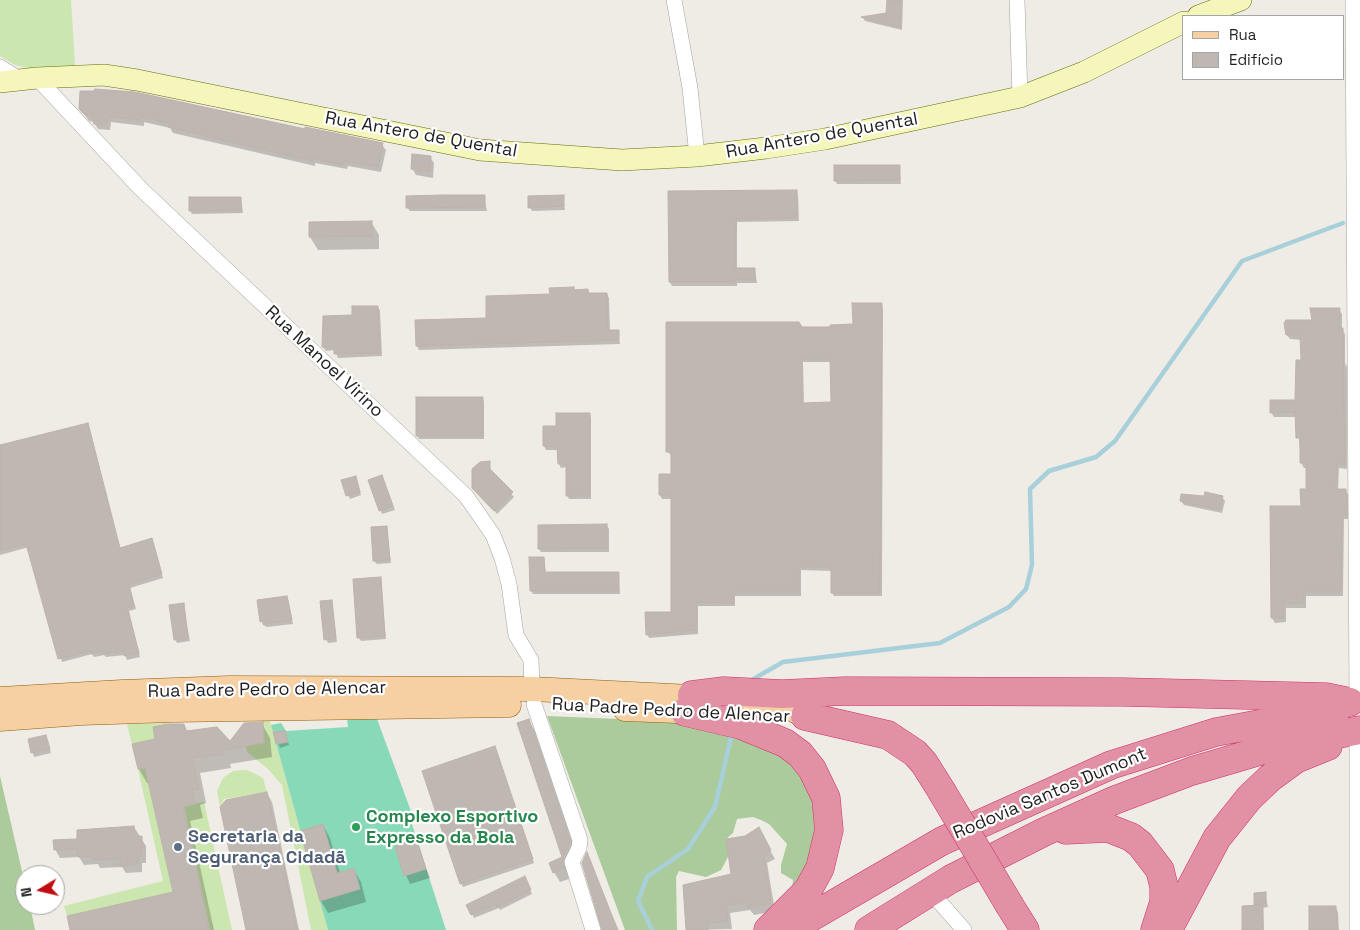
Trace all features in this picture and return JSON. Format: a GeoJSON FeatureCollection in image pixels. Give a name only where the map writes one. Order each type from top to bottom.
{"type":"FeatureCollection","features":[{"type":"Feature","properties":{"kind":"highway"},"geometry":{"type":"LineString","coordinates":[[688,704],[724,691],[782,694],[845,691],[1123,692],[1326,696],[1356,702]]}},
{"type":"Feature","properties":{"kind":"highway","name":"Rodovia Santos Dumont"},"geometry":{"type":"LineString","coordinates":[[789,930],[942,841],[1111,765],[1216,732],[1330,710],[1356,702]]}},
{"type":"Feature","properties":{"kind":"highway"},"geometry":{"type":"LineString","coordinates":[[688,704],[785,744],[800,754],[812,769],[826,798],[829,830],[820,868],[808,890],[768,930]]}},
{"type":"Feature","properties":{"kind":"highway"},"geometry":{"type":"LineString","coordinates":[[805,716],[870,729],[893,737],[915,753],[924,763],[941,790],[1025,930]]}},
{"type":"Feature","properties":{"kind":"highway"},"geometry":{"type":"LineString","coordinates":[[1168,930],[1217,838],[1249,798],[1270,778],[1296,760],[1330,745],[1352,731]]}},
{"type":"Feature","properties":{"kind":"highway","name":"Rodovia Santos Dumont"},"geometry":{"type":"LineString","coordinates":[[869,930],[930,891],[1044,832],[1115,800],[1192,771],[1280,745],[1352,731]]}},
{"type":"Feature","properties":{"kind":"highway"},"geometry":{"type":"LineString","coordinates":[[1044,832],[1108,828],[1131,837],[1140,844],[1160,870],[1164,887],[1164,902],[1155,930]]}},
{"type":"Feature","properties":{"kind":"main road","name":"Rua Padre Pedro de Alencar"},"geometry":{"type":"LineString","coordinates":[[4,709],[80,713],[172,700],[533,696],[792,709],[805,716]]}},
{"type":"Feature","properties":{"kind":"street"},"geometry":{"type":"LineString","coordinates":[[674,0],[690,88],[698,156]]}},
{"type":"Feature","properties":{"kind":"street"},"geometry":{"type":"LineString","coordinates":[[1017,0],[1020,98]]}},
{"type":"Feature","properties":{"kind":"street"},"geometry":{"type":"LineString","coordinates":[[1201,15],[1241,0]]}},
{"type":"Feature","properties":{"kind":"street"},"geometry":{"type":"LineString","coordinates":[[1353,0],[1356,702]]}},
{"type":"Feature","properties":{"kind":"street","name":"Rua Antero de Quental"},"geometry":{"type":"LineString","coordinates":[[19,80],[104,75],[501,153],[622,160],[698,156],[825,139],[1020,98],[1084,72],[1182,23]]}},
{"type":"Feature","properties":{"kind":"street","name":"Rua Manoel Virino"},"geometry":{"type":"LineString","coordinates":[[0,67],[19,80],[141,189],[466,496],[488,528],[502,558],[509,584],[516,635],[531,660],[533,696],[580,840],[580,848],[572,862],[593,930]]}},
{"type":"Feature","properties":{"kind":"street"},"geometry":{"type":"LineString","coordinates":[[1352,731],[1357,930]]}},
{"type":"Feature","properties":{"kind":"street"},"geometry":{"type":"LineString","coordinates":[[930,891],[964,930]]}},
{"type":"Feature","properties":{"kind":"green space"},"geometry":{"type":"Polygon","coordinates":[[[0,0],[71,0],[75,66],[32,69],[15,65],[0,56],[0,0]]]}},
{"type":"Feature","properties":{"kind":"green space"},"geometry":{"type":"Polygon","coordinates":[[[547,716],[667,721],[760,736],[815,782],[818,855],[792,890],[793,880],[781,873],[781,865],[787,844],[769,824],[761,820],[753,817],[737,819],[733,833],[726,839],[729,855],[721,870],[706,877],[679,871],[676,877],[677,930],[625,930],[547,716]]]}},
{"type":"Feature","properties":{"kind":"green space"},"geometry":{"type":"Polygon","coordinates":[[[269,718],[328,930],[311,930],[282,785],[268,769],[247,752],[246,746],[263,742],[262,720],[269,718]]]}},
{"type":"Feature","properties":{"kind":"green space","name":"Complexo Esportivo Expresso da Bola"},"geometry":{"type":"Polygon","coordinates":[[[347,719],[377,719],[412,814],[409,815],[446,930],[328,930],[271,725],[281,723],[286,731],[348,727],[347,719]]]}},
{"type":"Feature","properties":{"kind":"green space"},"geometry":{"type":"Polygon","coordinates":[[[167,723],[170,734],[157,745],[142,745],[141,742],[132,744],[127,724],[167,723]]]}},
{"type":"Feature","properties":{"kind":"green space"},"geometry":{"type":"Polygon","coordinates":[[[145,768],[173,892],[67,916],[65,906],[163,881],[138,769],[145,768]]]}},
{"type":"Feature","properties":{"kind":"green space"},"geometry":{"type":"Polygon","coordinates":[[[247,770],[263,778],[267,792],[224,799],[220,807],[217,791],[223,778],[233,771],[247,770]]]}},
{"type":"Feature","properties":{"kind":"green space"},"geometry":{"type":"Polygon","coordinates":[[[0,776],[21,865],[15,865],[15,915],[32,915],[35,930],[0,930],[0,776]]]}},
{"type":"Feature","properties":{"kind":"green space"},"geometry":{"type":"Polygon","coordinates":[[[204,802],[232,930],[210,930],[184,806],[204,802]]]}},
{"type":"Feature","properties":{"kind":"building"},"geometry":{"type":"Polygon","coordinates":[[[887,0],[901,0],[900,27],[861,17],[886,13],[887,0]]]}},
{"type":"Feature","properties":{"kind":"building"},"geometry":{"type":"Polygon","coordinates":[[[95,89],[135,92],[305,129],[305,127],[383,143],[378,167],[345,161],[344,164],[338,164],[312,158],[313,161],[168,127],[169,123],[141,117],[141,120],[109,117],[107,125],[94,124],[92,116],[85,115],[79,109],[80,91],[94,91],[95,89]]]}},
{"type":"Feature","properties":{"kind":"building"},"geometry":{"type":"Polygon","coordinates":[[[412,154],[431,156],[430,172],[411,169],[412,154]]]}},
{"type":"Feature","properties":{"kind":"building"},"geometry":{"type":"Polygon","coordinates":[[[834,165],[900,165],[900,180],[834,181],[834,165]]]}},
{"type":"Feature","properties":{"kind":"building"},"geometry":{"type":"Polygon","coordinates":[[[797,190],[797,218],[736,219],[735,268],[755,268],[755,280],[735,279],[735,282],[669,282],[668,191],[797,190]]]}},
{"type":"Feature","properties":{"kind":"building"},"geometry":{"type":"Polygon","coordinates":[[[485,195],[485,207],[406,208],[406,196],[485,195]]]}},
{"type":"Feature","properties":{"kind":"building"},"geometry":{"type":"Polygon","coordinates":[[[564,195],[564,206],[528,208],[528,196],[564,195]]]}},
{"type":"Feature","properties":{"kind":"building"},"geometry":{"type":"Polygon","coordinates":[[[189,197],[241,197],[241,210],[189,211],[189,197]]]}},
{"type":"Feature","properties":{"kind":"building"},"geometry":{"type":"Polygon","coordinates":[[[372,221],[372,236],[309,237],[309,222],[372,221]]]}},
{"type":"Feature","properties":{"kind":"building"},"geometry":{"type":"Polygon","coordinates":[[[574,287],[574,290],[588,289],[588,293],[607,293],[608,330],[619,330],[619,340],[416,346],[415,320],[486,318],[486,296],[550,294],[549,288],[574,287]]]}},
{"type":"Feature","properties":{"kind":"building"},"geometry":{"type":"Polygon","coordinates":[[[852,303],[882,303],[880,593],[831,593],[831,567],[799,567],[799,592],[733,592],[734,603],[697,602],[696,630],[646,635],[645,612],[671,612],[671,496],[659,495],[659,474],[671,474],[671,452],[666,452],[666,322],[799,322],[802,327],[830,327],[830,325],[853,324],[852,303]],[[802,359],[802,403],[831,402],[830,359],[802,359]]]}},
{"type":"Feature","properties":{"kind":"building"},"geometry":{"type":"Polygon","coordinates":[[[352,306],[378,306],[380,353],[334,354],[334,347],[322,347],[323,316],[352,315],[352,306]]]}},
{"type":"Feature","properties":{"kind":"building"},"geometry":{"type":"Polygon","coordinates":[[[1310,308],[1340,308],[1339,328],[1343,328],[1345,464],[1337,464],[1336,489],[1346,489],[1347,515],[1342,515],[1341,592],[1304,592],[1304,603],[1284,604],[1284,618],[1271,618],[1270,506],[1301,506],[1300,489],[1306,489],[1306,463],[1300,463],[1300,438],[1296,438],[1295,412],[1270,413],[1270,400],[1295,400],[1296,360],[1301,360],[1300,335],[1286,335],[1284,323],[1286,320],[1312,320],[1310,308]]]}},
{"type":"Feature","properties":{"kind":"building"},"geometry":{"type":"Polygon","coordinates":[[[416,397],[483,397],[483,436],[416,436],[416,397]]]}},
{"type":"Feature","properties":{"kind":"building"},"geometry":{"type":"Polygon","coordinates":[[[556,413],[590,413],[590,496],[566,496],[566,464],[558,464],[557,447],[543,446],[543,426],[556,426],[556,413]]]}},
{"type":"Feature","properties":{"kind":"building"},"geometry":{"type":"Polygon","coordinates":[[[88,423],[120,548],[152,538],[162,574],[129,584],[134,606],[127,607],[139,653],[124,656],[124,651],[102,654],[102,651],[91,654],[90,651],[58,659],[26,544],[0,550],[0,445],[88,423]]]}},
{"type":"Feature","properties":{"kind":"building"},"geometry":{"type":"Polygon","coordinates":[[[490,461],[490,469],[513,492],[494,511],[472,488],[472,469],[480,462],[490,461]]]}},
{"type":"Feature","properties":{"kind":"building"},"geometry":{"type":"Polygon","coordinates":[[[382,475],[393,506],[379,511],[368,480],[382,475]]]}},
{"type":"Feature","properties":{"kind":"building"},"geometry":{"type":"Polygon","coordinates":[[[356,476],[360,492],[346,496],[341,480],[356,476]]]}},
{"type":"Feature","properties":{"kind":"building"},"geometry":{"type":"Polygon","coordinates":[[[1205,492],[1223,496],[1220,510],[1180,501],[1181,494],[1204,496],[1205,492]]]}},
{"type":"Feature","properties":{"kind":"building"},"geometry":{"type":"Polygon","coordinates":[[[607,524],[607,548],[538,549],[538,525],[607,524]]]}},
{"type":"Feature","properties":{"kind":"building"},"geometry":{"type":"Polygon","coordinates":[[[387,526],[390,560],[373,561],[371,527],[387,526]]]}},
{"type":"Feature","properties":{"kind":"building"},"geometry":{"type":"Polygon","coordinates":[[[529,557],[544,557],[545,572],[619,572],[619,591],[530,591],[529,557]]]}},
{"type":"Feature","properties":{"kind":"building"},"geometry":{"type":"Polygon","coordinates":[[[381,577],[385,636],[357,638],[353,579],[381,577]]]}},
{"type":"Feature","properties":{"kind":"building"},"geometry":{"type":"Polygon","coordinates":[[[287,596],[292,620],[263,624],[263,621],[260,622],[257,600],[287,596]]]}},
{"type":"Feature","properties":{"kind":"building"},"geometry":{"type":"Polygon","coordinates":[[[332,600],[336,638],[324,640],[320,601],[332,600]]]}},
{"type":"Feature","properties":{"kind":"building"},"geometry":{"type":"Polygon","coordinates":[[[184,603],[188,638],[174,640],[169,605],[184,603]]]}},
{"type":"Feature","properties":{"kind":"building"},"geometry":{"type":"Polygon","coordinates":[[[529,719],[570,841],[563,858],[564,868],[553,873],[549,863],[562,857],[517,723],[529,719]]]}},
{"type":"Feature","properties":{"kind":"building"},"geometry":{"type":"Polygon","coordinates":[[[263,722],[264,743],[223,750],[223,754],[192,758],[199,789],[192,790],[195,804],[183,807],[209,930],[70,930],[67,916],[173,892],[145,768],[138,769],[132,744],[155,739],[153,727],[168,724],[184,724],[186,731],[217,727],[230,741],[244,723],[263,722]]]}},
{"type":"Feature","properties":{"kind":"building"},"geometry":{"type":"Polygon","coordinates":[[[285,731],[288,742],[276,744],[273,732],[285,731]]]}},
{"type":"Feature","properties":{"kind":"building"},"geometry":{"type":"Polygon","coordinates":[[[46,735],[50,749],[31,753],[28,739],[46,735]]]}},
{"type":"Feature","properties":{"kind":"building"},"geometry":{"type":"Polygon","coordinates":[[[495,746],[533,859],[460,884],[422,771],[495,746]]]}},
{"type":"Feature","properties":{"kind":"building"},"geometry":{"type":"Polygon","coordinates":[[[267,792],[297,930],[246,930],[220,807],[226,800],[267,792]]]}},
{"type":"Feature","properties":{"kind":"building"},"geometry":{"type":"Polygon","coordinates":[[[323,824],[337,873],[354,868],[360,889],[320,901],[300,831],[323,824]]]}},
{"type":"Feature","properties":{"kind":"building"},"geometry":{"type":"Polygon","coordinates":[[[134,826],[135,837],[142,836],[142,855],[138,855],[138,864],[120,866],[120,859],[94,860],[93,856],[78,857],[77,849],[54,850],[53,840],[77,839],[77,830],[134,826]]]}},
{"type":"Feature","properties":{"kind":"building"},"geometry":{"type":"Polygon","coordinates":[[[759,827],[771,850],[764,855],[771,903],[748,908],[747,902],[726,905],[728,921],[707,923],[708,930],[686,930],[683,885],[731,874],[726,839],[745,836],[759,827]]]}},
{"type":"Feature","properties":{"kind":"building"},"geometry":{"type":"Polygon","coordinates":[[[417,840],[426,869],[404,876],[395,847],[417,840]]]}},
{"type":"Feature","properties":{"kind":"building"},"geometry":{"type":"Polygon","coordinates":[[[587,852],[618,930],[602,930],[582,863],[587,852]]]}},
{"type":"Feature","properties":{"kind":"building"},"geometry":{"type":"Polygon","coordinates":[[[525,876],[531,890],[497,907],[496,904],[471,915],[466,905],[525,876]]]}},
{"type":"Feature","properties":{"kind":"building"},"geometry":{"type":"Polygon","coordinates":[[[1266,892],[1266,903],[1254,905],[1254,893],[1266,892]]]}},
{"type":"Feature","properties":{"kind":"building"},"geometry":{"type":"Polygon","coordinates":[[[1263,905],[1263,929],[1242,930],[1242,906],[1263,905]]]}},
{"type":"Feature","properties":{"kind":"building"},"geometry":{"type":"Polygon","coordinates":[[[1309,906],[1336,906],[1337,930],[1309,930],[1309,906]]]}},
{"type":"Feature","properties":{"kind":"waterway"},"geometry":{"type":"LineString","coordinates":[[750,681],[783,662],[940,643],[1009,607],[1026,589],[1032,565],[1030,489],[1049,471],[1096,457],[1115,441],[1242,261],[1343,223]]}},
{"type":"Feature","properties":{"kind":"waterway"},"geometry":{"type":"LineString","coordinates":[[652,930],[638,901],[647,877],[688,849],[715,807],[732,733]]}},
{"type":"Feature","properties":{"kind":"place","name":"Complexo Esportivo Expresso da Bola"},"geometry":{"type":"Point","coordinates":[356,827]}},
{"type":"Feature","properties":{"kind":"place","name":"Secretaria da Segurança Cidadã"},"geometry":{"type":"Point","coordinates":[178,847]}}]}
